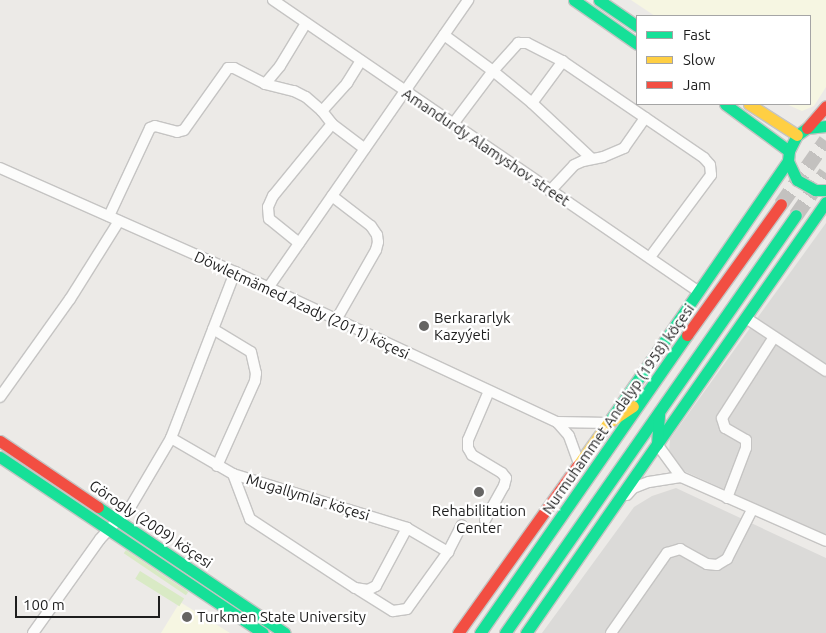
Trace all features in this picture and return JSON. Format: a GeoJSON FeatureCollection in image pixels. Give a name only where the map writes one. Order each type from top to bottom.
{"type":"FeatureCollection","features":[{"type":"Feature","properties":{"kind":"main road"},"geometry":{"type":"LineString","coordinates":[[574,0],[636,43]]}},
{"type":"Feature","properties":{"kind":"main road"},"geometry":{"type":"LineString","coordinates":[[599,0],[636,25]]}},
{"type":"Feature","properties":{"kind":"main road"},"geometry":{"type":"LineString","coordinates":[[726,105],[763,130],[788,156],[796,180],[805,186],[826,190]]}},
{"type":"Feature","properties":{"kind":"main road"},"geometry":{"type":"LineString","coordinates":[[752,105],[774,120],[802,132],[826,126]]}},
{"type":"Feature","properties":{"kind":"main road"},"geometry":{"type":"LineString","coordinates":[[774,120],[800,123],[823,111]]}},
{"type":"Feature","properties":{"kind":"main road"},"geometry":{"type":"LineString","coordinates":[[458,633],[608,423],[776,181],[802,132],[823,111]]}},
{"type":"Feature","properties":{"kind":"main road"},"geometry":{"type":"LineString","coordinates":[[763,130],[779,151],[776,181]]}},
{"type":"Feature","properties":{"kind":"main road"},"geometry":{"type":"LineString","coordinates":[[526,633],[600,523],[822,212],[826,202]]}},
{"type":"Feature","properties":{"kind":"main road","name":"Nurmuhammet Andalyp (1958) köçesi"},"geometry":{"type":"LineString","coordinates":[[480,633],[560,516],[781,204]]}},
{"type":"Feature","properties":{"kind":"main road"},"geometry":{"type":"LineString","coordinates":[[505,633],[796,214]]}},
{"type":"Feature","properties":{"kind":"main road"},"geometry":{"type":"LineString","coordinates":[[608,423],[642,401]]}},
{"type":"Feature","properties":{"kind":"main road"},"geometry":{"type":"LineString","coordinates":[[657,444],[660,411]]}},
{"type":"Feature","properties":{"kind":"main road","name":"Görogly (2009) köçesi"},"geometry":{"type":"LineString","coordinates":[[0,441],[285,633]]}},
{"type":"Feature","properties":{"kind":"main road","name":"Görogly (2009) köçesi"},"geometry":{"type":"LineString","coordinates":[[0,457],[263,633]]}},
{"type":"Feature","properties":{"kind":"main road"},"geometry":{"type":"LineString","coordinates":[[560,516],[579,464]]}},
{"type":"Feature","properties":{"kind":"main road"},"geometry":{"type":"LineString","coordinates":[[572,534],[600,523]]}},
{"type":"Feature","properties":{"kind":"street","name":"Amandurdy Alamyshov street"},"geometry":{"type":"LineString","coordinates":[[273,0],[699,292]]}},
{"type":"Feature","properties":{"kind":"street"},"geometry":{"type":"LineString","coordinates":[[268,288],[468,0]]}},
{"type":"Feature","properties":{"kind":"street"},"geometry":{"type":"LineString","coordinates":[[265,84],[280,66],[306,23]]}},
{"type":"Feature","properties":{"kind":"street"},"geometry":{"type":"LineString","coordinates":[[444,35],[532,103],[592,159]]}},
{"type":"Feature","properties":{"kind":"street"},"geometry":{"type":"LineString","coordinates":[[453,124],[493,71],[518,43],[527,43],[563,61],[704,158],[710,165],[712,174],[650,257]]}},
{"type":"Feature","properties":{"kind":"street"},"geometry":{"type":"LineString","coordinates":[[322,110],[347,83],[361,61]]}},
{"type":"Feature","properties":{"kind":"street"},"geometry":{"type":"LineString","coordinates":[[532,103],[563,61]]}},
{"type":"Feature","properties":{"kind":"street"},"geometry":{"type":"LineString","coordinates":[[110,216],[150,128],[156,126],[177,132],[184,130],[228,68],[234,68],[265,84],[300,93],[322,110],[332,124],[364,149]]}},
{"type":"Feature","properties":{"kind":"street"},"geometry":{"type":"LineString","coordinates":[[550,191],[574,165],[592,159],[603,158],[624,148],[645,118]]}},
{"type":"Feature","properties":{"kind":"street"},"geometry":{"type":"LineString","coordinates":[[299,243],[269,219],[268,207],[273,196],[332,124]]}},
{"type":"Feature","properties":{"kind":"street","name":"Döwletmämed Azady (2011) köçesi"},"geometry":{"type":"LineString","coordinates":[[0,168],[235,272],[557,422],[608,423]]}},
{"type":"Feature","properties":{"kind":"street"},"geometry":{"type":"LineString","coordinates":[[332,196],[370,226],[377,235],[378,242],[376,250],[336,320]]}},
{"type":"Feature","properties":{"kind":"street"},"geometry":{"type":"LineString","coordinates":[[0,397],[70,299],[119,221]]}},
{"type":"Feature","properties":{"kind":"street"},"geometry":{"type":"LineString","coordinates":[[32,633],[108,530],[131,506],[171,438],[235,272]]}},
{"type":"Feature","properties":{"kind":"street"},"geometry":{"type":"LineString","coordinates":[[746,318],[826,371]]}},
{"type":"Feature","properties":{"kind":"street"},"geometry":{"type":"LineString","coordinates":[[213,329],[251,352],[256,373],[255,381],[218,466]]}},
{"type":"Feature","properties":{"kind":"street"},"geometry":{"type":"LineString","coordinates":[[727,498],[746,448],[746,440],[725,428],[722,418],[774,337]]}},
{"type":"Feature","properties":{"kind":"street"},"geometry":{"type":"LineString","coordinates":[[485,520],[504,486],[506,478],[502,473],[472,455],[468,448],[468,440],[489,391]]}},
{"type":"Feature","properties":{"kind":"street","name":"Nurmuhammet Andalyp (1958) köçesi"},"geometry":{"type":"LineString","coordinates":[[557,422],[569,436],[579,464]]}},
{"type":"Feature","properties":{"kind":"street","name":"Mugallymlar köçesi"},"geometry":{"type":"LineString","coordinates":[[171,438],[233,474],[407,528],[448,552]]}},
{"type":"Feature","properties":{"kind":"street"},"geometry":{"type":"LineString","coordinates":[[657,444],[681,477],[826,542]]}},
{"type":"Feature","properties":{"kind":"street"},"geometry":{"type":"LineString","coordinates":[[233,474],[250,519],[393,611],[407,609],[448,552],[462,525]]}},
{"type":"Feature","properties":{"kind":"street"},"geometry":{"type":"LineString","coordinates":[[600,523],[633,488],[649,482],[681,477]]}},
{"type":"Feature","properties":{"kind":"street"},"geometry":{"type":"LineString","coordinates":[[611,633],[667,554],[680,549],[707,564],[717,565],[728,559],[752,510]]}},
{"type":"Feature","properties":{"kind":"street"},"geometry":{"type":"LineString","coordinates":[[355,588],[368,590],[376,586],[407,528]]}},
{"type":"Feature","properties":{"kind":"shaded area"},"geometry":{"type":"Polygon","coordinates":[[[631,0],[826,0],[826,87],[814,106],[802,111],[788,105],[811,105],[811,15],[654,15],[631,0]]]}},
{"type":"Feature","properties":{"kind":"shaded area"},"geometry":{"type":"Polygon","coordinates":[[[826,223],[826,536],[684,471],[672,464],[669,455],[670,439],[826,223]]]}},
{"type":"Feature","properties":{"kind":"shaded area"},"geometry":{"type":"Polygon","coordinates":[[[676,488],[826,558],[826,633],[542,633],[634,507],[652,496],[676,488]]]}},
{"type":"Feature","properties":{"kind":"shaded area","name":"Turkmen State University"},"geometry":{"type":"Polygon","coordinates":[[[180,602],[230,633],[161,633],[180,602]]]}},
{"type":"Feature","properties":{"kind":"green space"},"geometry":{"type":"Polygon","coordinates":[[[126,550],[188,592],[186,595],[124,553],[126,550]]]}},
{"type":"Feature","properties":{"kind":"green space"},"geometry":{"type":"Polygon","coordinates":[[[140,571],[184,599],[179,606],[135,579],[140,571]]]}},
{"type":"Feature","properties":{"kind":"tunnel"},"geometry":{"type":"LineString","coordinates":[[781,204],[826,140]]}},
{"type":"Feature","properties":{"kind":"tunnel"},"geometry":{"type":"LineString","coordinates":[[796,215],[826,172]]}},
{"type":"Feature","properties":{"kind":"traffic: fast"},"geometry":{"type":"LineString","coordinates":[[574,0],[636,43]]}},
{"type":"Feature","properties":{"kind":"traffic: fast"},"geometry":{"type":"LineString","coordinates":[[599,0],[636,25]]}},
{"type":"Feature","properties":{"kind":"traffic: fast"},"geometry":{"type":"LineString","coordinates":[[726,105],[789,151]]}},
{"type":"Feature","properties":{"kind":"traffic: fast"},"geometry":{"type":"LineString","coordinates":[[826,126],[807,128],[797,135],[789,151],[788,161],[797,180],[815,190],[826,190]]}},
{"type":"Feature","properties":{"kind":"traffic: fast"},"geometry":{"type":"LineString","coordinates":[[610,420],[788,161]]}},
{"type":"Feature","properties":{"kind":"traffic: fast"},"geometry":{"type":"LineString","coordinates":[[657,444],[826,202]]}},
{"type":"Feature","properties":{"kind":"traffic: fast"},"geometry":{"type":"LineString","coordinates":[[505,633],[796,215]]}},
{"type":"Feature","properties":{"kind":"traffic: fast"},"geometry":{"type":"LineString","coordinates":[[480,633],[687,335]]}},
{"type":"Feature","properties":{"kind":"traffic: fast"},"geometry":{"type":"LineString","coordinates":[[526,633],[657,444],[659,413]]}},
{"type":"Feature","properties":{"kind":"traffic: fast"},"geometry":{"type":"LineString","coordinates":[[0,457],[263,633]]}},
{"type":"Feature","properties":{"kind":"traffic: fast"},"geometry":{"type":"LineString","coordinates":[[98,507],[285,633]]}},
{"type":"Feature","properties":{"kind":"traffic: slow"},"geometry":{"type":"LineString","coordinates":[[751,105],[797,135]]}},
{"type":"Feature","properties":{"kind":"traffic: slow"},"geometry":{"type":"LineString","coordinates":[[578,465],[608,423],[633,406]]}},
{"type":"Feature","properties":{"kind":"traffic: jam"},"geometry":{"type":"LineString","coordinates":[[807,128],[826,106]]}},
{"type":"Feature","properties":{"kind":"traffic: jam"},"geometry":{"type":"LineString","coordinates":[[687,335],[781,204]]}},
{"type":"Feature","properties":{"kind":"traffic: jam"},"geometry":{"type":"LineString","coordinates":[[0,441],[98,507]]}},
{"type":"Feature","properties":{"kind":"traffic: jam"},"geometry":{"type":"LineString","coordinates":[[458,633],[578,465]]}},
{"type":"Feature","properties":{"kind":"place","name":"Berkararlyk Kazyýeti"},"geometry":{"type":"Point","coordinates":[424,326]}},
{"type":"Feature","properties":{"kind":"place","name":"Rehabilitation Center"},"geometry":{"type":"Point","coordinates":[479,492]}},
{"type":"Feature","properties":{"kind":"place","name":"Turkmen State University"},"geometry":{"type":"Point","coordinates":[187,617]}}]}
